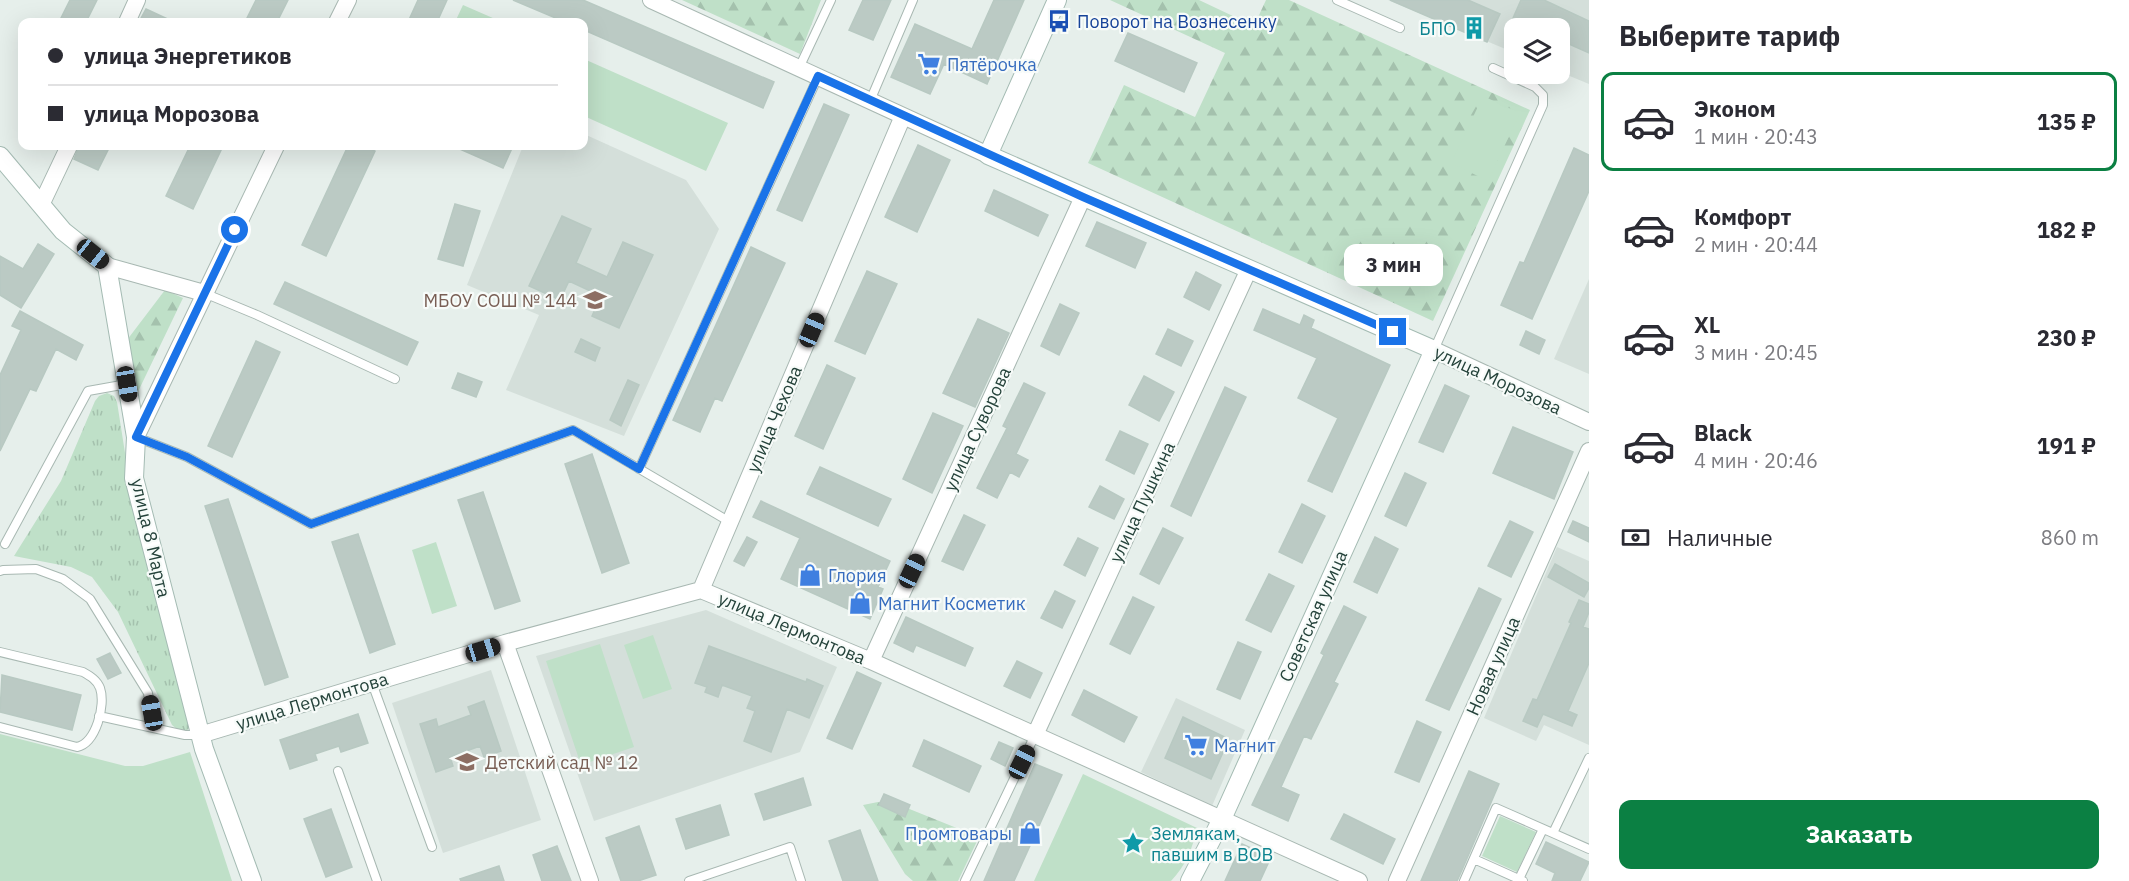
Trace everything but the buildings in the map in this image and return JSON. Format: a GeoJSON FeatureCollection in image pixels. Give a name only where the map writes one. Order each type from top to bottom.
{"type":"FeatureCollection","features":[{"type":"Feature","properties":{"kind":"street"},"geometry":{"type":"LineString","coordinates":[[129,18],[137,0]]}},
{"type":"Feature","properties":{"kind":"street"},"geometry":{"type":"LineString","coordinates":[[339,18],[348,0]]}},
{"type":"Feature","properties":{"kind":"street","name":"улица Морозова"},"geometry":{"type":"LineString","coordinates":[[651,0],[988,155],[1434,350],[1589,422]]}},
{"type":"Feature","properties":{"kind":"street"},"geometry":{"type":"LineString","coordinates":[[988,155],[1057,0]]}},
{"type":"Feature","properties":{"kind":"street","name":"улица Чехова"},"geometry":{"type":"LineString","coordinates":[[701,590],[903,116]]}},
{"type":"Feature","properties":{"kind":"street"},"geometry":{"type":"LineString","coordinates":[[41,205],[67,150]]}},
{"type":"Feature","properties":{"kind":"street"},"geometry":{"type":"LineString","coordinates":[[136,437],[274,150]]}},
{"type":"Feature","properties":{"kind":"street"},"geometry":{"type":"LineString","coordinates":[[0,156],[63,231],[107,266],[204,293]]}},
{"type":"Feature","properties":{"kind":"street","name":"улица Суворова"},"geometry":{"type":"LineString","coordinates":[[871,661],[1083,197]]}},
{"type":"Feature","properties":{"kind":"street","name":"улица 8 Марта"},"geometry":{"type":"LineString","coordinates":[[107,266],[136,437],[134,478],[200,735],[252,881]]}},
{"type":"Feature","properties":{"kind":"street","name":"улица Пушкина"},"geometry":{"type":"LineString","coordinates":[[1035,735],[1249,269]]}},
{"type":"Feature","properties":{"kind":"street","name":"Советская улица"},"geometry":{"type":"LineString","coordinates":[[1190,881],[1221,819],[1434,350]]}},
{"type":"Feature","properties":{"kind":"street","name":"Новая улица"},"geometry":{"type":"LineString","coordinates":[[1397,881],[1589,451]]}},
{"type":"Feature","properties":{"kind":"street","name":"улица Лермонтова"},"geometry":{"type":"LineString","coordinates":[[200,735],[505,643],[701,590],[871,661],[1359,881]]}},
{"type":"Feature","properties":{"kind":"street"},"geometry":{"type":"LineString","coordinates":[[505,643],[590,881]]}},
{"type":"Feature","properties":{"kind":"lane"},"geometry":{"type":"LineString","coordinates":[[799,68],[831,0]]}},
{"type":"Feature","properties":{"kind":"lane"},"geometry":{"type":"LineString","coordinates":[[870,100],[914,0]]}},
{"type":"Feature","properties":{"kind":"lane"},"geometry":{"type":"LineString","coordinates":[[1336,0],[1400,28]]}},
{"type":"Feature","properties":{"kind":"lane"},"geometry":{"type":"LineString","coordinates":[[1434,350],[1543,105],[1543,95],[1534,87],[1493,68]]}},
{"type":"Feature","properties":{"kind":"lane"},"geometry":{"type":"LineString","coordinates":[[639,469],[818,76]]}},
{"type":"Feature","properties":{"kind":"lane"},"geometry":{"type":"LineString","coordinates":[[204,293],[395,379]]}},
{"type":"Feature","properties":{"kind":"lane"},"geometry":{"type":"LineString","coordinates":[[5,544],[88,391],[127,384]]}},
{"type":"Feature","properties":{"kind":"lane"},"geometry":{"type":"LineString","coordinates":[[136,437],[187,457],[311,524],[573,430],[730,522]]}},
{"type":"Feature","properties":{"kind":"lane"},"geometry":{"type":"LineString","coordinates":[[0,571],[36,569],[63,579],[90,599],[148,693],[153,728]]}},
{"type":"Feature","properties":{"kind":"lane"},"geometry":{"type":"LineString","coordinates":[[0,652],[83,672],[94,678],[100,687],[101,696],[94,733],[82,746],[77,747],[0,727]]}},
{"type":"Feature","properties":{"kind":"lane"},"geometry":{"type":"LineString","coordinates":[[372,683],[432,847]]}},
{"type":"Feature","properties":{"kind":"lane"},"geometry":{"type":"LineString","coordinates":[[99,716],[184,735],[200,735]]}},
{"type":"Feature","properties":{"kind":"lane"},"geometry":{"type":"LineString","coordinates":[[965,881],[1035,735]]}},
{"type":"Feature","properties":{"kind":"lane"},"geometry":{"type":"LineString","coordinates":[[1553,833],[1589,758]]}},
{"type":"Feature","properties":{"kind":"lane"},"geometry":{"type":"LineString","coordinates":[[338,771],[377,881]]}},
{"type":"Feature","properties":{"kind":"lane"},"geometry":{"type":"LineString","coordinates":[[1464,881],[1496,808],[1589,849]]}},
{"type":"Feature","properties":{"kind":"lane"},"geometry":{"type":"LineString","coordinates":[[1474,859],[1521,880],[1543,829]]}},
{"type":"Feature","properties":{"kind":"lane"},"geometry":{"type":"LineString","coordinates":[[689,881],[790,847],[801,881]]}},
{"type":"Feature","properties":{"kind":"shaded area"},"geometry":{"type":"Polygon","coordinates":[[[1388,0],[1589,0],[1589,84],[1570,76],[1570,18],[1504,18],[1504,48],[1388,0]]]}},
{"type":"Feature","properties":{"kind":"shaded area","name":"МБОУ СОШ № 144"},"geometry":{"type":"Polygon","coordinates":[[[588,136],[686,180],[719,229],[624,436],[506,390],[539,315],[467,285],[521,150],[588,150],[588,136]]]}},
{"type":"Feature","properties":{"kind":"shaded area"},"geometry":{"type":"Polygon","coordinates":[[[1589,279],[1589,374],[1554,359],[1589,279]]]}},
{"type":"Feature","properties":{"kind":"shaded area"},"geometry":{"type":"Polygon","coordinates":[[[1557,547],[1589,561],[1589,745],[1544,725],[1536,741],[1484,718],[1557,547]]]}},
{"type":"Feature","properties":{"kind":"shaded area"},"geometry":{"type":"Polygon","coordinates":[[[706,610],[837,667],[800,752],[594,821],[536,656],[706,610]]]}},
{"type":"Feature","properties":{"kind":"shaded area","name":"Детский сад № 12"},"geometry":{"type":"Polygon","coordinates":[[[491,670],[541,820],[443,853],[392,703],[491,670]]]}},
{"type":"Feature","properties":{"kind":"shaded area"},"geometry":{"type":"Polygon","coordinates":[[[1176,698],[1245,730],[1212,806],[1141,772],[1176,698]]]}},
{"type":"Feature","properties":{"kind":"green space"},"geometry":{"type":"Polygon","coordinates":[[[682,0],[821,0],[800,54],[682,0]]]}},
{"type":"Feature","properties":{"kind":"green space"},"geometry":{"type":"Polygon","coordinates":[[[1110,0],[1199,0],[1254,26],[1266,0],[1289,0],[1530,110],[1433,321],[1088,163],[1124,85],[1195,117],[1225,53],[1110,0]]]}},
{"type":"Feature","properties":{"kind":"green space"},"geometry":{"type":"Polygon","coordinates":[[[463,5],[493,18],[457,18],[463,5]]]}},
{"type":"Feature","properties":{"kind":"green space"},"geometry":{"type":"Polygon","coordinates":[[[588,61],[728,123],[706,171],[588,118],[588,61]]]}},
{"type":"Feature","properties":{"kind":"green space"},"geometry":{"type":"Polygon","coordinates":[[[1483,96],[1520,113],[1488,181],[1451,163],[1483,96]]]}},
{"type":"Feature","properties":{"kind":"green space"},"geometry":{"type":"Polygon","coordinates":[[[165,290],[183,298],[134,400],[127,340],[165,290]]]}},
{"type":"Feature","properties":{"kind":"green space"},"geometry":{"type":"Polygon","coordinates":[[[107,393],[114,396],[117,402],[131,491],[192,725],[187,730],[178,730],[172,725],[118,612],[92,577],[71,567],[14,556],[61,481],[95,401],[99,396],[107,393]]]}},
{"type":"Feature","properties":{"kind":"green space"},"geometry":{"type":"Polygon","coordinates":[[[436,542],[457,606],[432,614],[412,550],[436,542]]]}},
{"type":"Feature","properties":{"kind":"green space"},"geometry":{"type":"Polygon","coordinates":[[[653,635],[672,689],[643,699],[624,645],[653,635]]]}},
{"type":"Feature","properties":{"kind":"green space"},"geometry":{"type":"Polygon","coordinates":[[[600,644],[634,747],[581,765],[546,661],[600,644]]]}},
{"type":"Feature","properties":{"kind":"green space"},"geometry":{"type":"Polygon","coordinates":[[[0,734],[125,766],[143,766],[190,752],[232,881],[0,881],[0,734]]]}},
{"type":"Feature","properties":{"kind":"green space"},"geometry":{"type":"Polygon","coordinates":[[[1083,774],[1197,828],[1188,857],[1171,881],[1034,881],[1083,774]]]}},
{"type":"Feature","properties":{"kind":"green space"},"geometry":{"type":"Polygon","coordinates":[[[878,802],[907,808],[979,837],[958,881],[913,881],[905,874],[863,805],[878,802]]]}},
{"type":"Feature","properties":{"kind":"green space"},"geometry":{"type":"Polygon","coordinates":[[[1500,816],[1536,832],[1517,872],[1482,856],[1500,816]]]}},
{"type":"Feature","properties":{"kind":"place","name":"Поворот на Вознесенку"},"geometry":{"type":"Point","coordinates":[1059,21]}},
{"type":"Feature","properties":{"kind":"place","name":"БПО"},"geometry":{"type":"Point","coordinates":[1474,28]}},
{"type":"Feature","properties":{"kind":"place","name":"Пятёрочка"},"geometry":{"type":"Point","coordinates":[929,64]}},
{"type":"Feature","properties":{"kind":"place","name":"МБОУ СОШ № 144"},"geometry":{"type":"Point","coordinates":[595,300]}},
{"type":"Feature","properties":{"kind":"place","name":"Глория"},"geometry":{"type":"Point","coordinates":[810,575]}},
{"type":"Feature","properties":{"kind":"place","name":"Магнит Косметик"},"geometry":{"type":"Point","coordinates":[860,603]}},
{"type":"Feature","properties":{"kind":"place","name":"Магнит"},"geometry":{"type":"Point","coordinates":[1196,745]}},
{"type":"Feature","properties":{"kind":"place","name":"Детский сад № 12"},"geometry":{"type":"Point","coordinates":[467,762]}},
{"type":"Feature","properties":{"kind":"place","name":"Промтовары"},"geometry":{"type":"Point","coordinates":[1030,833]}},
{"type":"Feature","properties":{"kind":"place","name":"Землякам, павшим в ВОВ"},"geometry":{"type":"Point","coordinates":[1133,843]}},
{"type":"Feature","properties":{"kind":"route"},"geometry":{"type":"LineString","coordinates":[[235,230],[136,437],[187,457],[311,524],[573,430],[639,469],[818,76],[1083,197],[1393,332]]}}]}
